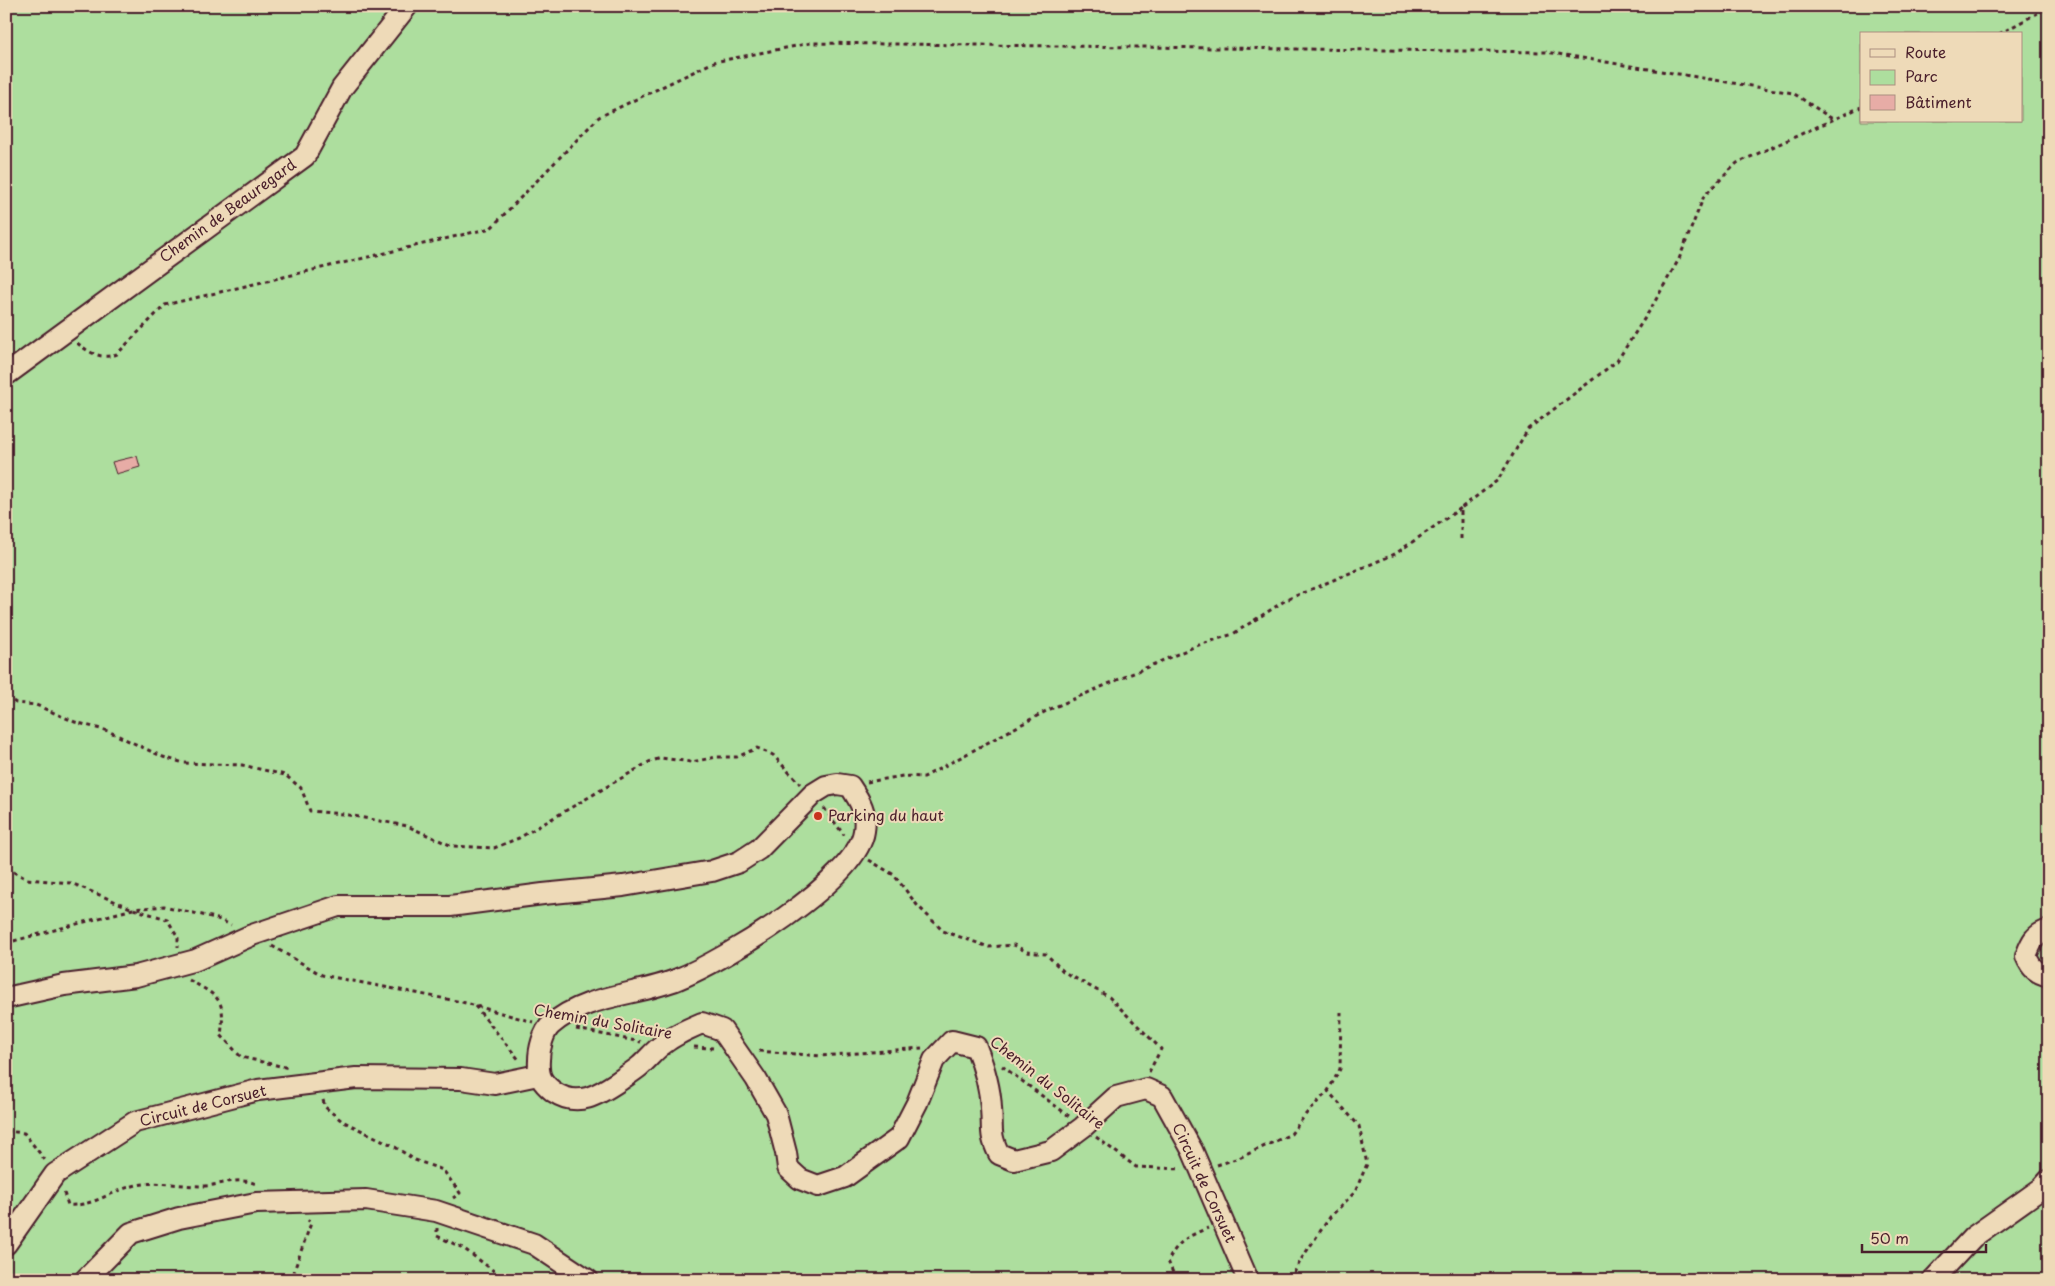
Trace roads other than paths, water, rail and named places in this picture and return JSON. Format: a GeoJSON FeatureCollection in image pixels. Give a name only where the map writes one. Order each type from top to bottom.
{"type":"FeatureCollection","features":[{"type":"Feature","properties":{"kind":"street","name":"Chemin de Beauregard"},"geometry":{"type":"LineString","coordinates":[[6,375],[305,156],[342,88],[407,6]]}},
{"type":"Feature","properties":{"kind":"street"},"geometry":{"type":"LineString","coordinates":[[6,998],[64,985],[136,976],[178,965],[196,960],[252,936],[338,906],[450,906],[623,886],[712,871],[739,862],[759,848],[814,794],[826,786],[843,785],[863,806],[864,832],[855,851],[835,878],[802,906],[740,946],[678,980],[577,1007],[549,1026],[539,1050],[538,1075]]}},
{"type":"Feature","properties":{"kind":"street"},"geometry":{"type":"LineString","coordinates":[[2049,930],[2040,933],[2031,942],[2026,956],[2030,965],[2037,973],[2049,976]]}},
{"type":"Feature","properties":{"kind":"street","name":"Circuit de Corsuet"},"geometry":{"type":"LineString","coordinates":[[6,1244],[56,1174],[136,1122],[258,1090],[356,1078],[461,1079],[495,1084],[538,1075],[548,1088],[561,1096],[576,1101],[591,1098],[640,1066],[661,1045],[702,1022],[722,1030],[756,1079],[776,1114],[788,1168],[800,1179],[818,1186],[845,1176],[899,1138],[917,1103],[934,1060],[952,1041],[976,1047],[985,1071],[991,1107],[991,1138],[999,1154],[1014,1160],[1051,1151],[1083,1127],[1116,1097],[1146,1088],[1162,1096],[1192,1150],[1248,1280]]}},
{"type":"Feature","properties":{"kind":"street"},"geometry":{"type":"LineString","coordinates":[[1933,1280],[1973,1237],[2042,1188],[2049,1180]]}},
{"type":"Feature","properties":{"kind":"street"},"geometry":{"type":"LineString","coordinates":[[85,1280],[131,1233],[179,1218],[256,1203],[366,1200],[436,1211],[534,1244],[588,1280]]}},
{"type":"Feature","properties":{"kind":"place","name":"Parking du haut"},"geometry":{"type":"Point","coordinates":[818,816]}}]}
